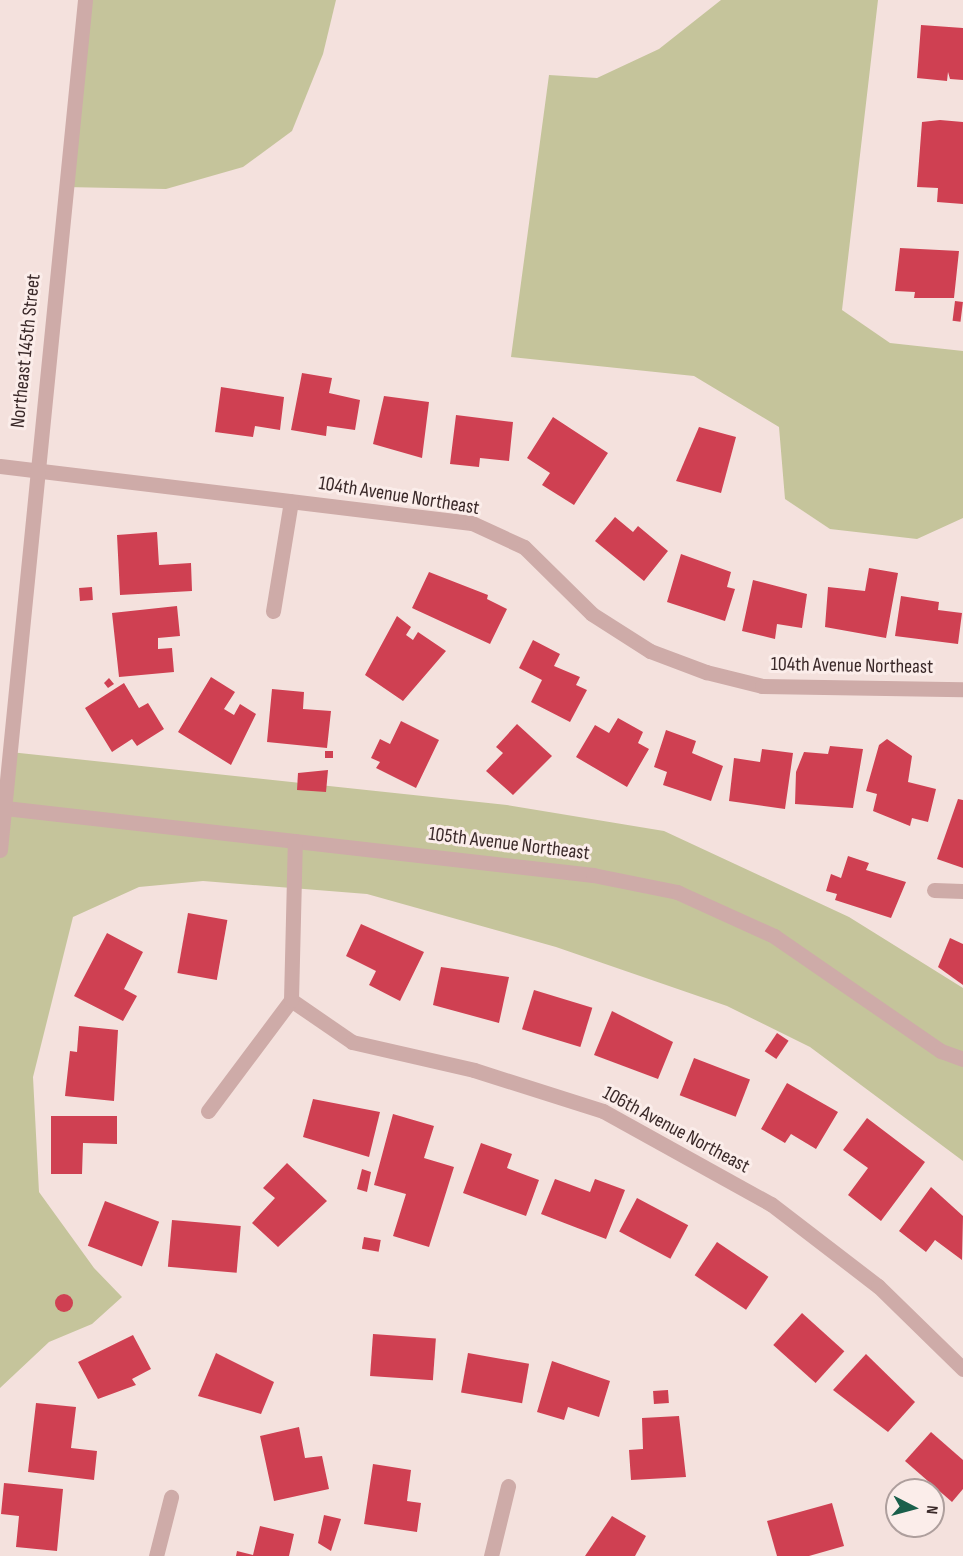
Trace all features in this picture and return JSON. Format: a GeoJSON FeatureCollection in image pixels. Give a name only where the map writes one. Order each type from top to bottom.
{"type":"FeatureCollection","features":[{"type":"Feature","properties":{"kind":"street","name":"Northeast 145th Street"},"geometry":{"type":"LineString","coordinates":[[0,850],[35,469],[85,0]]}},
{"type":"Feature","properties":{"kind":"street","name":"104th Avenue Northeast"},"geometry":{"type":"LineString","coordinates":[[0,466],[472,523],[524,547],[592,614],[640,644],[706,672],[762,686],[963,689]]}},
{"type":"Feature","properties":{"kind":"street"},"geometry":{"type":"LineString","coordinates":[[273,611],[291,501]]}},
{"type":"Feature","properties":{"kind":"street","name":"105th Avenue Northeast"},"geometry":{"type":"LineString","coordinates":[[5,808],[593,874],[677,892],[774,936],[941,1051],[963,1059]]}},
{"type":"Feature","properties":{"kind":"street"},"geometry":{"type":"LineString","coordinates":[[208,1111],[291,1000],[295,841]]}},
{"type":"Feature","properties":{"kind":"street"},"geometry":{"type":"LineString","coordinates":[[934,890],[963,891]]}},
{"type":"Feature","properties":{"kind":"street","name":"106th Avenue Northeast"},"geometry":{"type":"LineString","coordinates":[[291,1000],[352,1042],[474,1070],[612,1116],[771,1204],[878,1286],[963,1369]]}},
{"type":"Feature","properties":{"kind":"street"},"geometry":{"type":"LineString","coordinates":[[491,1556],[508,1486]]}},
{"type":"Feature","properties":{"kind":"street"},"geometry":{"type":"LineString","coordinates":[[156,1556],[171,1497]]}},
{"type":"Feature","properties":{"kind":"green space"},"geometry":{"type":"Polygon","coordinates":[[[84,0],[336,0],[323,54],[292,131],[243,167],[166,189],[65,187],[84,0]]]}},
{"type":"Feature","properties":{"kind":"green space"},"geometry":{"type":"Polygon","coordinates":[[[721,0],[878,0],[842,310],[890,343],[963,351],[963,518],[917,539],[830,529],[785,499],[779,427],[694,376],[511,357],[549,75],[597,78],[659,49],[721,0]]]}},
{"type":"Feature","properties":{"kind":"green space"},"geometry":{"type":"Polygon","coordinates":[[[10,752],[507,805],[664,831],[849,917],[963,988],[963,1161],[810,1047],[727,1006],[556,947],[367,894],[203,881],[139,887],[73,917],[33,1077],[39,1192],[94,1268],[122,1297],[92,1324],[49,1342],[0,1388],[0,850],[10,752]]]}},
{"type":"Feature","properties":{"kind":"building"},"geometry":{"type":"Polygon","coordinates":[[[921,25],[963,28],[963,80],[950,79],[948,72],[947,81],[917,78],[921,25]]]}},
{"type":"Feature","properties":{"kind":"building"},"geometry":{"type":"Polygon","coordinates":[[[940,120],[963,122],[963,204],[937,202],[938,188],[917,187],[922,122],[940,120]]]}},
{"type":"Feature","properties":{"kind":"building"},"geometry":{"type":"Polygon","coordinates":[[[900,248],[959,251],[954,298],[914,298],[915,292],[895,291],[900,248]]]}},
{"type":"Feature","properties":{"kind":"building"},"geometry":{"type":"Polygon","coordinates":[[[955,301],[963,302],[961,322],[953,321],[955,301]]]}},
{"type":"Feature","properties":{"kind":"building"},"geometry":{"type":"Polygon","coordinates":[[[302,373],[332,378],[329,393],[360,400],[355,430],[327,426],[326,436],[291,430],[302,373]]]}},
{"type":"Feature","properties":{"kind":"building"},"geometry":{"type":"Polygon","coordinates":[[[221,387],[284,397],[280,430],[255,426],[253,437],[215,432],[221,387]]]}},
{"type":"Feature","properties":{"kind":"building"},"geometry":{"type":"Polygon","coordinates":[[[384,396],[429,402],[422,458],[373,444],[384,396]]]}},
{"type":"Feature","properties":{"kind":"building"},"geometry":{"type":"Polygon","coordinates":[[[456,415],[513,422],[509,461],[480,458],[479,467],[450,464],[456,415]]]}},
{"type":"Feature","properties":{"kind":"building"},"geometry":{"type":"Polygon","coordinates":[[[553,417],[608,453],[574,505],[542,485],[550,473],[527,458],[553,417]]]}},
{"type":"Feature","properties":{"kind":"building"},"geometry":{"type":"Polygon","coordinates":[[[699,427],[736,437],[721,493],[676,481],[699,427]]]}},
{"type":"Feature","properties":{"kind":"building"},"geometry":{"type":"Polygon","coordinates":[[[615,517],[633,532],[638,526],[668,551],[644,581],[595,541],[615,517]]]}},
{"type":"Feature","properties":{"kind":"building"},"geometry":{"type":"Polygon","coordinates":[[[157,532],[159,565],[191,563],[192,591],[120,595],[117,535],[157,532]]]}},
{"type":"Feature","properties":{"kind":"building"},"geometry":{"type":"Polygon","coordinates":[[[681,554],[731,572],[727,587],[735,589],[725,621],[667,602],[681,554]]]}},
{"type":"Feature","properties":{"kind":"building"},"geometry":{"type":"Polygon","coordinates":[[[869,568],[898,573],[886,638],[825,627],[828,587],[865,591],[869,568]]]}},
{"type":"Feature","properties":{"kind":"building"},"geometry":{"type":"Polygon","coordinates":[[[429,572],[488,595],[487,599],[507,609],[490,644],[412,608],[429,572]]]}},
{"type":"Feature","properties":{"kind":"building"},"geometry":{"type":"Polygon","coordinates":[[[753,580],[807,594],[802,628],[777,624],[775,639],[742,631],[753,580]]]}},
{"type":"Feature","properties":{"kind":"building"},"geometry":{"type":"Polygon","coordinates":[[[92,587],[93,600],[80,601],[79,588],[92,587]]]}},
{"type":"Feature","properties":{"kind":"building"},"geometry":{"type":"Polygon","coordinates":[[[901,596],[939,602],[938,610],[962,613],[958,644],[895,636],[901,596]]]}},
{"type":"Feature","properties":{"kind":"building"},"geometry":{"type":"Polygon","coordinates":[[[177,606],[180,636],[158,638],[158,649],[172,648],[174,672],[119,677],[112,613],[177,606]]]}},
{"type":"Feature","properties":{"kind":"building"},"geometry":{"type":"Polygon","coordinates":[[[397,616],[411,627],[406,635],[413,640],[418,632],[446,651],[403,701],[365,675],[397,616]]]}},
{"type":"Feature","properties":{"kind":"building"},"geometry":{"type":"Polygon","coordinates":[[[533,640],[560,654],[554,666],[580,677],[576,685],[587,690],[570,722],[531,702],[542,680],[519,668],[533,640]]]}},
{"type":"Feature","properties":{"kind":"building"},"geometry":{"type":"Polygon","coordinates":[[[211,677],[235,692],[224,709],[234,715],[240,704],[256,714],[231,765],[178,732],[211,677]]]}},
{"type":"Feature","properties":{"kind":"building"},"geometry":{"type":"Polygon","coordinates":[[[109,678],[114,684],[108,688],[104,683],[109,678]]]}},
{"type":"Feature","properties":{"kind":"building"},"geometry":{"type":"Polygon","coordinates":[[[124,683],[139,708],[148,703],[164,729],[137,746],[132,739],[112,752],[85,708],[124,683]]]}},
{"type":"Feature","properties":{"kind":"building"},"geometry":{"type":"Polygon","coordinates":[[[272,689],[304,692],[303,709],[331,711],[327,748],[267,742],[272,689]]]}},
{"type":"Feature","properties":{"kind":"building"},"geometry":{"type":"Polygon","coordinates":[[[618,718],[643,732],[638,743],[649,749],[627,787],[576,757],[595,725],[609,733],[618,718]]]}},
{"type":"Feature","properties":{"kind":"building"},"geometry":{"type":"Polygon","coordinates":[[[401,721],[439,740],[416,788],[376,768],[380,762],[371,758],[380,739],[390,744],[401,721]]]}},
{"type":"Feature","properties":{"kind":"building"},"geometry":{"type":"Polygon","coordinates":[[[517,724],[552,756],[513,795],[486,771],[503,753],[496,747],[517,724]]]}},
{"type":"Feature","properties":{"kind":"building"},"geometry":{"type":"Polygon","coordinates":[[[666,730],[696,741],[692,753],[723,766],[711,801],[663,785],[667,772],[654,767],[666,730]]]}},
{"type":"Feature","properties":{"kind":"building"},"geometry":{"type":"Polygon","coordinates":[[[887,739],[912,756],[908,782],[936,789],[928,822],[912,818],[910,826],[873,811],[877,794],[866,791],[879,745],[887,739]]]}},
{"type":"Feature","properties":{"kind":"building"},"geometry":{"type":"Polygon","coordinates":[[[830,746],[863,749],[853,808],[795,804],[796,772],[804,752],[828,754],[830,746]]]}},
{"type":"Feature","properties":{"kind":"building"},"geometry":{"type":"Polygon","coordinates":[[[762,749],[793,753],[785,809],[729,801],[734,758],[760,762],[762,749]]]}},
{"type":"Feature","properties":{"kind":"building"},"geometry":{"type":"Polygon","coordinates":[[[325,751],[333,751],[333,758],[325,758],[325,751]]]}},
{"type":"Feature","properties":{"kind":"building"},"geometry":{"type":"Polygon","coordinates":[[[328,770],[326,792],[297,790],[298,773],[328,770]]]}},
{"type":"Feature","properties":{"kind":"building"},"geometry":{"type":"Polygon","coordinates":[[[958,799],[963,800],[963,868],[937,859],[958,799]]]}},
{"type":"Feature","properties":{"kind":"building"},"geometry":{"type":"Polygon","coordinates":[[[848,856],[869,863],[866,870],[906,882],[891,918],[835,900],[837,894],[826,891],[831,874],[841,878],[848,856]]]}},
{"type":"Feature","properties":{"kind":"building"},"geometry":{"type":"Polygon","coordinates":[[[188,913],[227,920],[217,980],[177,973],[188,913]]]}},
{"type":"Feature","properties":{"kind":"building"},"geometry":{"type":"Polygon","coordinates":[[[361,924],[424,952],[400,1001],[369,985],[376,971],[346,956],[361,924]]]}},
{"type":"Feature","properties":{"kind":"building"},"geometry":{"type":"Polygon","coordinates":[[[107,933],[143,952],[124,989],[137,996],[123,1021],[74,996],[107,933]]]}},
{"type":"Feature","properties":{"kind":"building"},"geometry":{"type":"Polygon","coordinates":[[[950,938],[963,944],[963,985],[938,967],[950,938]]]}},
{"type":"Feature","properties":{"kind":"building"},"geometry":{"type":"Polygon","coordinates":[[[441,967],[509,977],[499,1023],[433,1005],[441,967]]]}},
{"type":"Feature","properties":{"kind":"building"},"geometry":{"type":"Polygon","coordinates":[[[534,990],[592,1008],[580,1047],[522,1029],[534,990]]]}},
{"type":"Feature","properties":{"kind":"building"},"geometry":{"type":"Polygon","coordinates":[[[612,1011],[673,1042],[658,1079],[594,1055],[612,1011]]]}},
{"type":"Feature","properties":{"kind":"building"},"geometry":{"type":"Polygon","coordinates":[[[79,1026],[118,1030],[114,1101],[65,1096],[70,1051],[77,1052],[79,1026]]]}},
{"type":"Feature","properties":{"kind":"building"},"geometry":{"type":"Polygon","coordinates":[[[777,1033],[789,1041],[776,1059],[765,1051],[777,1033]]]}},
{"type":"Feature","properties":{"kind":"building"},"geometry":{"type":"Polygon","coordinates":[[[694,1058],[750,1080],[736,1117],[680,1095],[694,1058]]]}},
{"type":"Feature","properties":{"kind":"building"},"geometry":{"type":"Polygon","coordinates":[[[787,1083],[838,1112],[816,1149],[791,1134],[785,1143],[761,1129],[787,1083]]]}},
{"type":"Feature","properties":{"kind":"building"},"geometry":{"type":"Polygon","coordinates":[[[313,1099],[380,1112],[369,1157],[303,1137],[313,1099]]]}},
{"type":"Feature","properties":{"kind":"building"},"geometry":{"type":"Polygon","coordinates":[[[393,1114],[434,1126],[424,1158],[454,1167],[429,1247],[393,1236],[406,1194],[374,1185],[393,1114]]]}},
{"type":"Feature","properties":{"kind":"building"},"geometry":{"type":"Polygon","coordinates":[[[51,1116],[117,1116],[117,1144],[83,1143],[82,1174],[51,1174],[51,1116]]]}},
{"type":"Feature","properties":{"kind":"building"},"geometry":{"type":"Polygon","coordinates":[[[867,1118],[925,1162],[881,1221],[848,1195],[868,1168],[843,1150],[867,1118]]]}},
{"type":"Feature","properties":{"kind":"building"},"geometry":{"type":"Polygon","coordinates":[[[481,1143],[512,1154],[507,1168],[539,1180],[526,1216],[463,1193],[481,1143]]]}},
{"type":"Feature","properties":{"kind":"building"},"geometry":{"type":"Polygon","coordinates":[[[287,1163],[327,1201],[278,1247],[252,1223],[275,1198],[263,1188],[287,1163]]]}},
{"type":"Feature","properties":{"kind":"building"},"geometry":{"type":"Polygon","coordinates":[[[362,1169],[371,1172],[367,1192],[357,1189],[362,1169]]]}},
{"type":"Feature","properties":{"kind":"building"},"geometry":{"type":"Polygon","coordinates":[[[555,1179],[590,1192],[595,1179],[625,1190],[606,1239],[541,1214],[555,1179]]]}},
{"type":"Feature","properties":{"kind":"building"},"geometry":{"type":"Polygon","coordinates":[[[931,1187],[963,1216],[962,1260],[935,1240],[926,1252],[899,1231],[931,1187]]]}},
{"type":"Feature","properties":{"kind":"building"},"geometry":{"type":"Polygon","coordinates":[[[637,1198],[688,1225],[670,1259],[619,1232],[637,1198]]]}},
{"type":"Feature","properties":{"kind":"building"},"geometry":{"type":"Polygon","coordinates":[[[105,1201],[159,1222],[142,1267],[88,1246],[105,1201]]]}},
{"type":"Feature","properties":{"kind":"building"},"geometry":{"type":"Polygon","coordinates":[[[172,1220],[241,1226],[237,1273],[168,1267],[172,1220]]]}},
{"type":"Feature","properties":{"kind":"building"},"geometry":{"type":"Polygon","coordinates":[[[364,1237],[381,1240],[379,1252],[362,1249],[364,1237]]]}},
{"type":"Feature","properties":{"kind":"building"},"geometry":{"type":"Polygon","coordinates":[[[717,1242],[768,1277],[746,1310],[695,1275],[717,1242]]]}},
{"type":"Feature","properties":{"kind":"building"},"geometry":{"type":"Polygon","coordinates":[[[64,1294],[70,1297],[73,1303],[70,1309],[64,1312],[58,1309],[55,1303],[58,1297],[64,1294]]]}},
{"type":"Feature","properties":{"kind":"building"},"geometry":{"type":"Polygon","coordinates":[[[802,1313],[844,1351],[816,1383],[773,1345],[802,1313]]]}},
{"type":"Feature","properties":{"kind":"building"},"geometry":{"type":"Polygon","coordinates":[[[373,1334],[436,1338],[433,1380],[370,1376],[373,1334]]]}},
{"type":"Feature","properties":{"kind":"building"},"geometry":{"type":"Polygon","coordinates":[[[133,1335],[151,1369],[132,1379],[136,1385],[98,1399],[78,1362],[133,1335]]]}},
{"type":"Feature","properties":{"kind":"building"},"geometry":{"type":"Polygon","coordinates":[[[216,1353],[274,1382],[261,1414],[198,1396],[216,1353]]]}},
{"type":"Feature","properties":{"kind":"building"},"geometry":{"type":"Polygon","coordinates":[[[468,1353],[529,1364],[522,1403],[461,1392],[468,1353]]]}},
{"type":"Feature","properties":{"kind":"building"},"geometry":{"type":"Polygon","coordinates":[[[866,1354],[915,1402],[888,1432],[833,1390],[866,1354]]]}},
{"type":"Feature","properties":{"kind":"building"},"geometry":{"type":"Polygon","coordinates":[[[552,1361],[610,1381],[599,1417],[568,1407],[564,1420],[537,1412],[552,1361]]]}},
{"type":"Feature","properties":{"kind":"building"},"geometry":{"type":"Polygon","coordinates":[[[668,1390],[669,1403],[654,1404],[653,1391],[668,1390]]]}},
{"type":"Feature","properties":{"kind":"building"},"geometry":{"type":"Polygon","coordinates":[[[36,1403],[76,1407],[71,1448],[97,1451],[94,1480],[28,1472],[36,1403]]]}},
{"type":"Feature","properties":{"kind":"building"},"geometry":{"type":"Polygon","coordinates":[[[679,1416],[686,1477],[631,1480],[629,1450],[643,1449],[642,1418],[679,1416]]]}},
{"type":"Feature","properties":{"kind":"building"},"geometry":{"type":"Polygon","coordinates":[[[299,1427],[305,1458],[322,1456],[329,1489],[274,1501],[260,1436],[299,1427]]]}},
{"type":"Feature","properties":{"kind":"building"},"geometry":{"type":"Polygon","coordinates":[[[931,1432],[963,1460],[963,1489],[952,1502],[945,1496],[945,1478],[924,1478],[905,1461],[931,1432]]]}},
{"type":"Feature","properties":{"kind":"building"},"geometry":{"type":"Polygon","coordinates":[[[373,1464],[411,1470],[407,1501],[421,1503],[417,1532],[364,1524],[373,1464]]]}},
{"type":"Feature","properties":{"kind":"building"},"geometry":{"type":"Polygon","coordinates":[[[4,1483],[63,1489],[57,1551],[16,1547],[19,1516],[1,1514],[4,1483]]]}},
{"type":"Feature","properties":{"kind":"building"},"geometry":{"type":"Polygon","coordinates":[[[832,1503],[844,1546],[809,1556],[777,1556],[767,1521],[832,1503]]]}},
{"type":"Feature","properties":{"kind":"building"},"geometry":{"type":"Polygon","coordinates":[[[324,1515],[341,1519],[331,1551],[318,1543],[324,1515]]]}},
{"type":"Feature","properties":{"kind":"building"},"geometry":{"type":"Polygon","coordinates":[[[612,1516],[646,1536],[635,1556],[585,1556],[612,1516]]]}},
{"type":"Feature","properties":{"kind":"building"},"geometry":{"type":"Polygon","coordinates":[[[260,1526],[294,1534],[289,1556],[236,1556],[237,1551],[253,1555],[260,1526]]]}}]}
